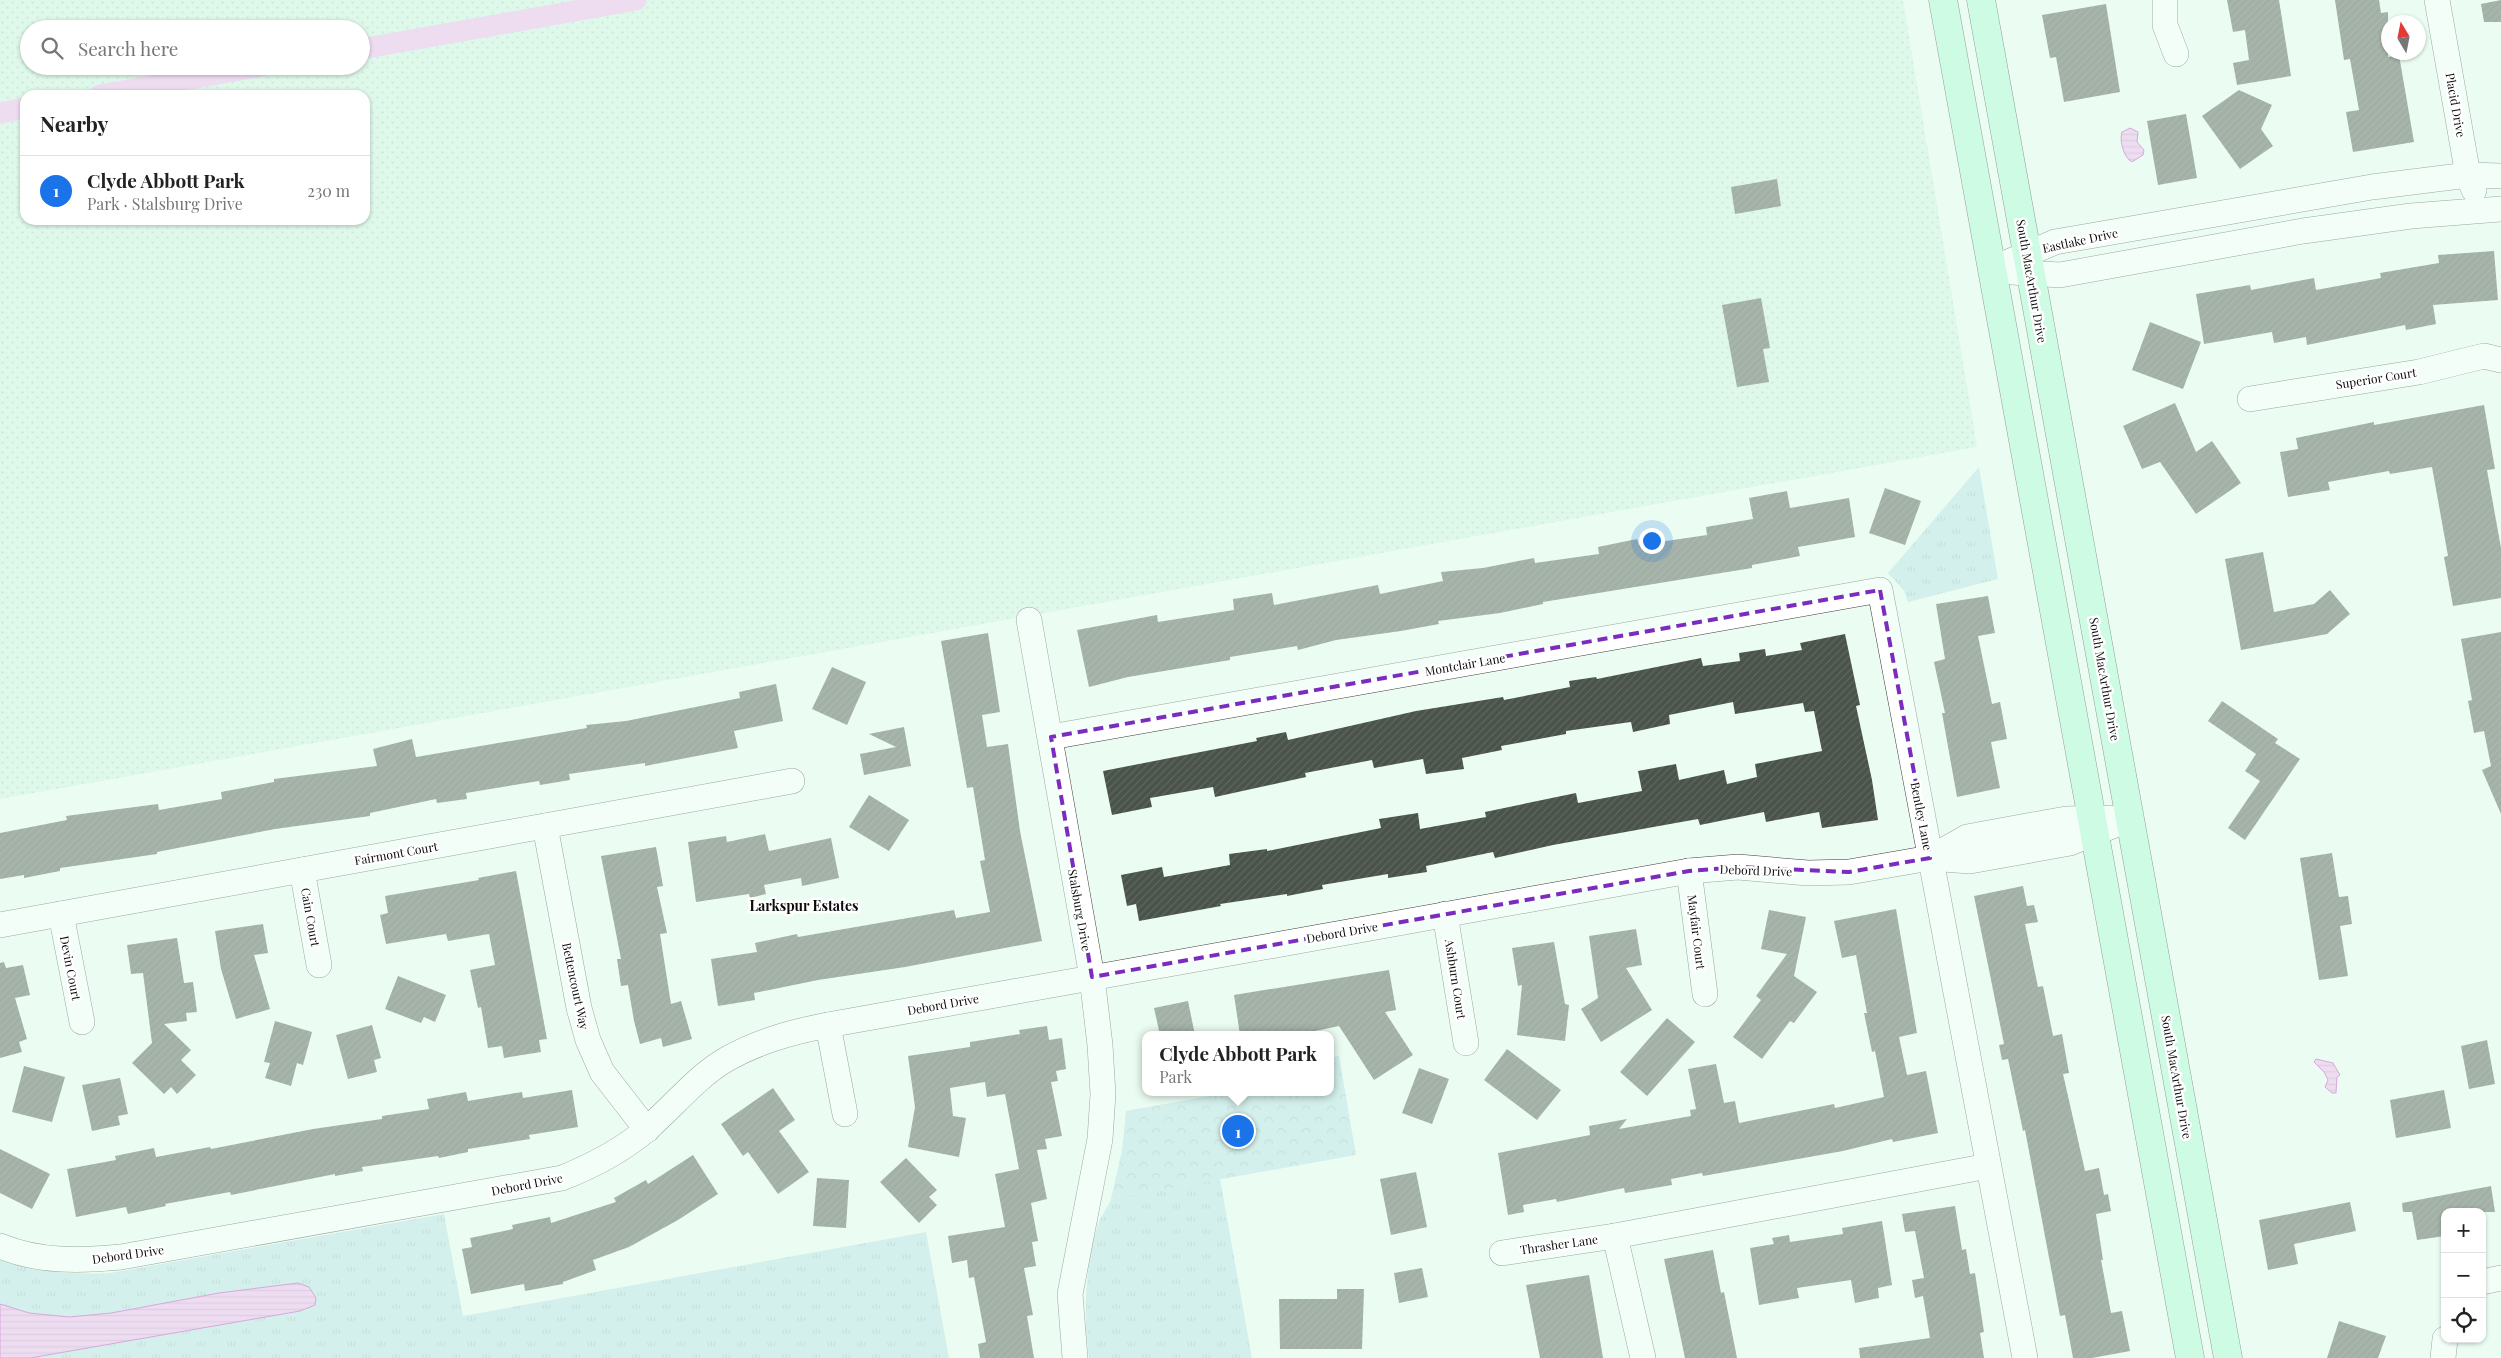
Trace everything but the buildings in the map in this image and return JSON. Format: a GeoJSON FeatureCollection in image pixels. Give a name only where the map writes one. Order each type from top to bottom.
{"type":"FeatureCollection","features":[{"type":"Feature","properties":{"kind":"main road"},"geometry":{"type":"LineString","coordinates":[[1943,0],[2190,1358]]}},
{"type":"Feature","properties":{"kind":"main road","name":"South MacArthur Drive"},"geometry":{"type":"LineString","coordinates":[[1981,0],[2228,1358]]}},
{"type":"Feature","properties":{"kind":"street"},"geometry":{"type":"LineString","coordinates":[[2166,0],[2165,25],[2176,54]]}},
{"type":"Feature","properties":{"kind":"street","name":"Placid Drive"},"geometry":{"type":"LineString","coordinates":[[2437,0],[2468,175],[2491,209]]}},
{"type":"Feature","properties":{"kind":"street","name":"Eastlake Drive"},"geometry":{"type":"LineString","coordinates":[[2029,263],[2055,242],[2372,186],[2468,175],[2501,176]]}},
{"type":"Feature","properties":{"kind":"street","name":"Eastlake Drive"},"geometry":{"type":"LineString","coordinates":[[1992,269],[2029,263],[2060,274],[2303,231],[2412,216],[2491,209]]}},
{"type":"Feature","properties":{"kind":"street","name":"Superior Court"},"geometry":{"type":"LineString","coordinates":[[2250,399],[2419,372],[2484,356],[2501,360]]}},
{"type":"Feature","properties":{"kind":"street","name":"Montclair Lane"},"geometry":{"type":"LineString","coordinates":[[1051,737],[1880,590]]}},
{"type":"Feature","properties":{"kind":"street","name":"Bentley Lane"},"geometry":{"type":"LineString","coordinates":[[1880,590],[2025,1358]]}},
{"type":"Feature","properties":{"kind":"street","name":"Stalsburg Drive"},"geometry":{"type":"LineString","coordinates":[[1029,620],[1092,977],[1103,1094],[1100,1139],[1090,1202],[1070,1294],[1075,1358]]}},
{"type":"Feature","properties":{"kind":"street","name":"Fairmont Court"},"geometry":{"type":"LineString","coordinates":[[0,925],[792,781]]}},
{"type":"Feature","properties":{"kind":"street","name":"Debord Drive"},"geometry":{"type":"LineString","coordinates":[[0,1246],[43,1257],[80,1261],[120,1257],[562,1178],[590,1166],[647,1130],[701,1078],[727,1060],[758,1044],[780,1036],[828,1025],[1689,871],[1738,867],[1808,873],[1849,872],[1930,858],[1967,837],[2066,818],[2093,826],[2130,819]]}},
{"type":"Feature","properties":{"kind":"street","name":"Bettencourt Way"},"geometry":{"type":"LineString","coordinates":[[545,826],[578,1008],[588,1040],[602,1072],[647,1130]]}},
{"type":"Feature","properties":{"kind":"street","name":"Cain Court"},"geometry":{"type":"LineString","coordinates":[[302,870],[319,965]]}},
{"type":"Feature","properties":{"kind":"street","name":"Mayfair Court"},"geometry":{"type":"LineString","coordinates":[[1689,871],[1705,994]]}},
{"type":"Feature","properties":{"kind":"street","name":"Devin Court"},"geometry":{"type":"LineString","coordinates":[[61,914],[82,1022]]}},
{"type":"Feature","properties":{"kind":"street","name":"Ashburn Court"},"geometry":{"type":"LineString","coordinates":[[1445,914],[1466,1043]]}},
{"type":"Feature","properties":{"kind":"street"},"geometry":{"type":"LineString","coordinates":[[828,1025],[845,1114]]}},
{"type":"Feature","properties":{"kind":"street","name":"Thrasher Lane"},"geometry":{"type":"LineString","coordinates":[[1502,1253],[1615,1236],[1988,1166]]}},
{"type":"Feature","properties":{"kind":"street"},"geometry":{"type":"LineString","coordinates":[[1615,1236],[1643,1358]]}},
{"type":"Feature","properties":{"kind":"street"},"geometry":{"type":"LineString","coordinates":[[2486,1281],[2501,1278]]}},
{"type":"Feature","properties":{"kind":"street"},"geometry":{"type":"LineString","coordinates":[[2443,1358],[2445,1343]]}},
{"type":"Feature","properties":{"kind":"highlighted area"},"geometry":{"type":"Polygon","coordinates":[[[1880,590],[1930,858],[1849,872],[1738,867],[1689,871],[1092,977],[1051,737],[1880,590]]]}},
{"type":"Feature","properties":{"kind":"green space"},"geometry":{"type":"Polygon","coordinates":[[[0,0],[1903,0],[1977,447],[0,799],[0,0]]]}},
{"type":"Feature","properties":{"kind":"green space"},"geometry":{"type":"Polygon","coordinates":[[[1979,467],[1998,579],[1908,602],[1904,591],[1888,573],[1979,467]]]}},
{"type":"Feature","properties":{"kind":"green space"},"geometry":{"type":"Polygon","coordinates":[[[1339,1056],[1356,1155],[1111,1199],[1122,1150],[1126,1111],[1210,1096],[1334,1096],[1334,1057],[1339,1056]]]}},
{"type":"Feature","properties":{"kind":"green space"},"geometry":{"type":"Polygon","coordinates":[[[1220,1179],[1252,1358],[1089,1358],[1086,1326],[1086,1292],[1090,1259],[1097,1227],[1111,1199],[1220,1179]]]}},
{"type":"Feature","properties":{"kind":"green space"},"geometry":{"type":"Polygon","coordinates":[[[444,1214],[463,1316],[926,1232],[949,1358],[0,1358],[0,1260],[54,1272],[110,1273],[444,1214]]]}},
{"type":"Feature","properties":{"kind":"shaded area"},"geometry":{"type":"Polygon","coordinates":[[[2130,128],[2138,132],[2137,142],[2144,150],[2143,155],[2132,162],[2123,149],[2121,140],[2122,132],[2130,128]]]}},
{"type":"Feature","properties":{"kind":"shaded area"},"geometry":{"type":"Polygon","coordinates":[[[2316,1059],[2333,1063],[2340,1075],[2337,1077],[2336,1093],[2332,1093],[2325,1087],[2328,1080],[2324,1072],[2314,1062],[2316,1059]]]}},
{"type":"Feature","properties":{"kind":"shaded area"},"geometry":{"type":"Polygon","coordinates":[[[298,1283],[309,1287],[316,1298],[315,1305],[300,1311],[30,1358],[0,1358],[0,1304],[29,1313],[69,1317],[111,1313],[219,1293],[298,1283]]]}},
{"type":"Feature","properties":{"kind":"waterway"},"geometry":{"type":"LineString","coordinates":[[370,47],[636,0]]}},
{"type":"Feature","properties":{"kind":"waterway"},"geometry":{"type":"LineString","coordinates":[[128,90],[212,75]]}},
{"type":"Feature","properties":{"kind":"waterway"},"geometry":{"type":"LineString","coordinates":[[0,113],[20,109]]}},
{"type":"Feature","properties":{"kind":"place","name":"Clyde Abbott Park"},"geometry":{"type":"Point","coordinates":[1238,1131]}},
{"type":"Feature","properties":{"kind":"district","name":"Larkspur Estates"},"geometry":{"type":"Point","coordinates":[804,905]}}]}
